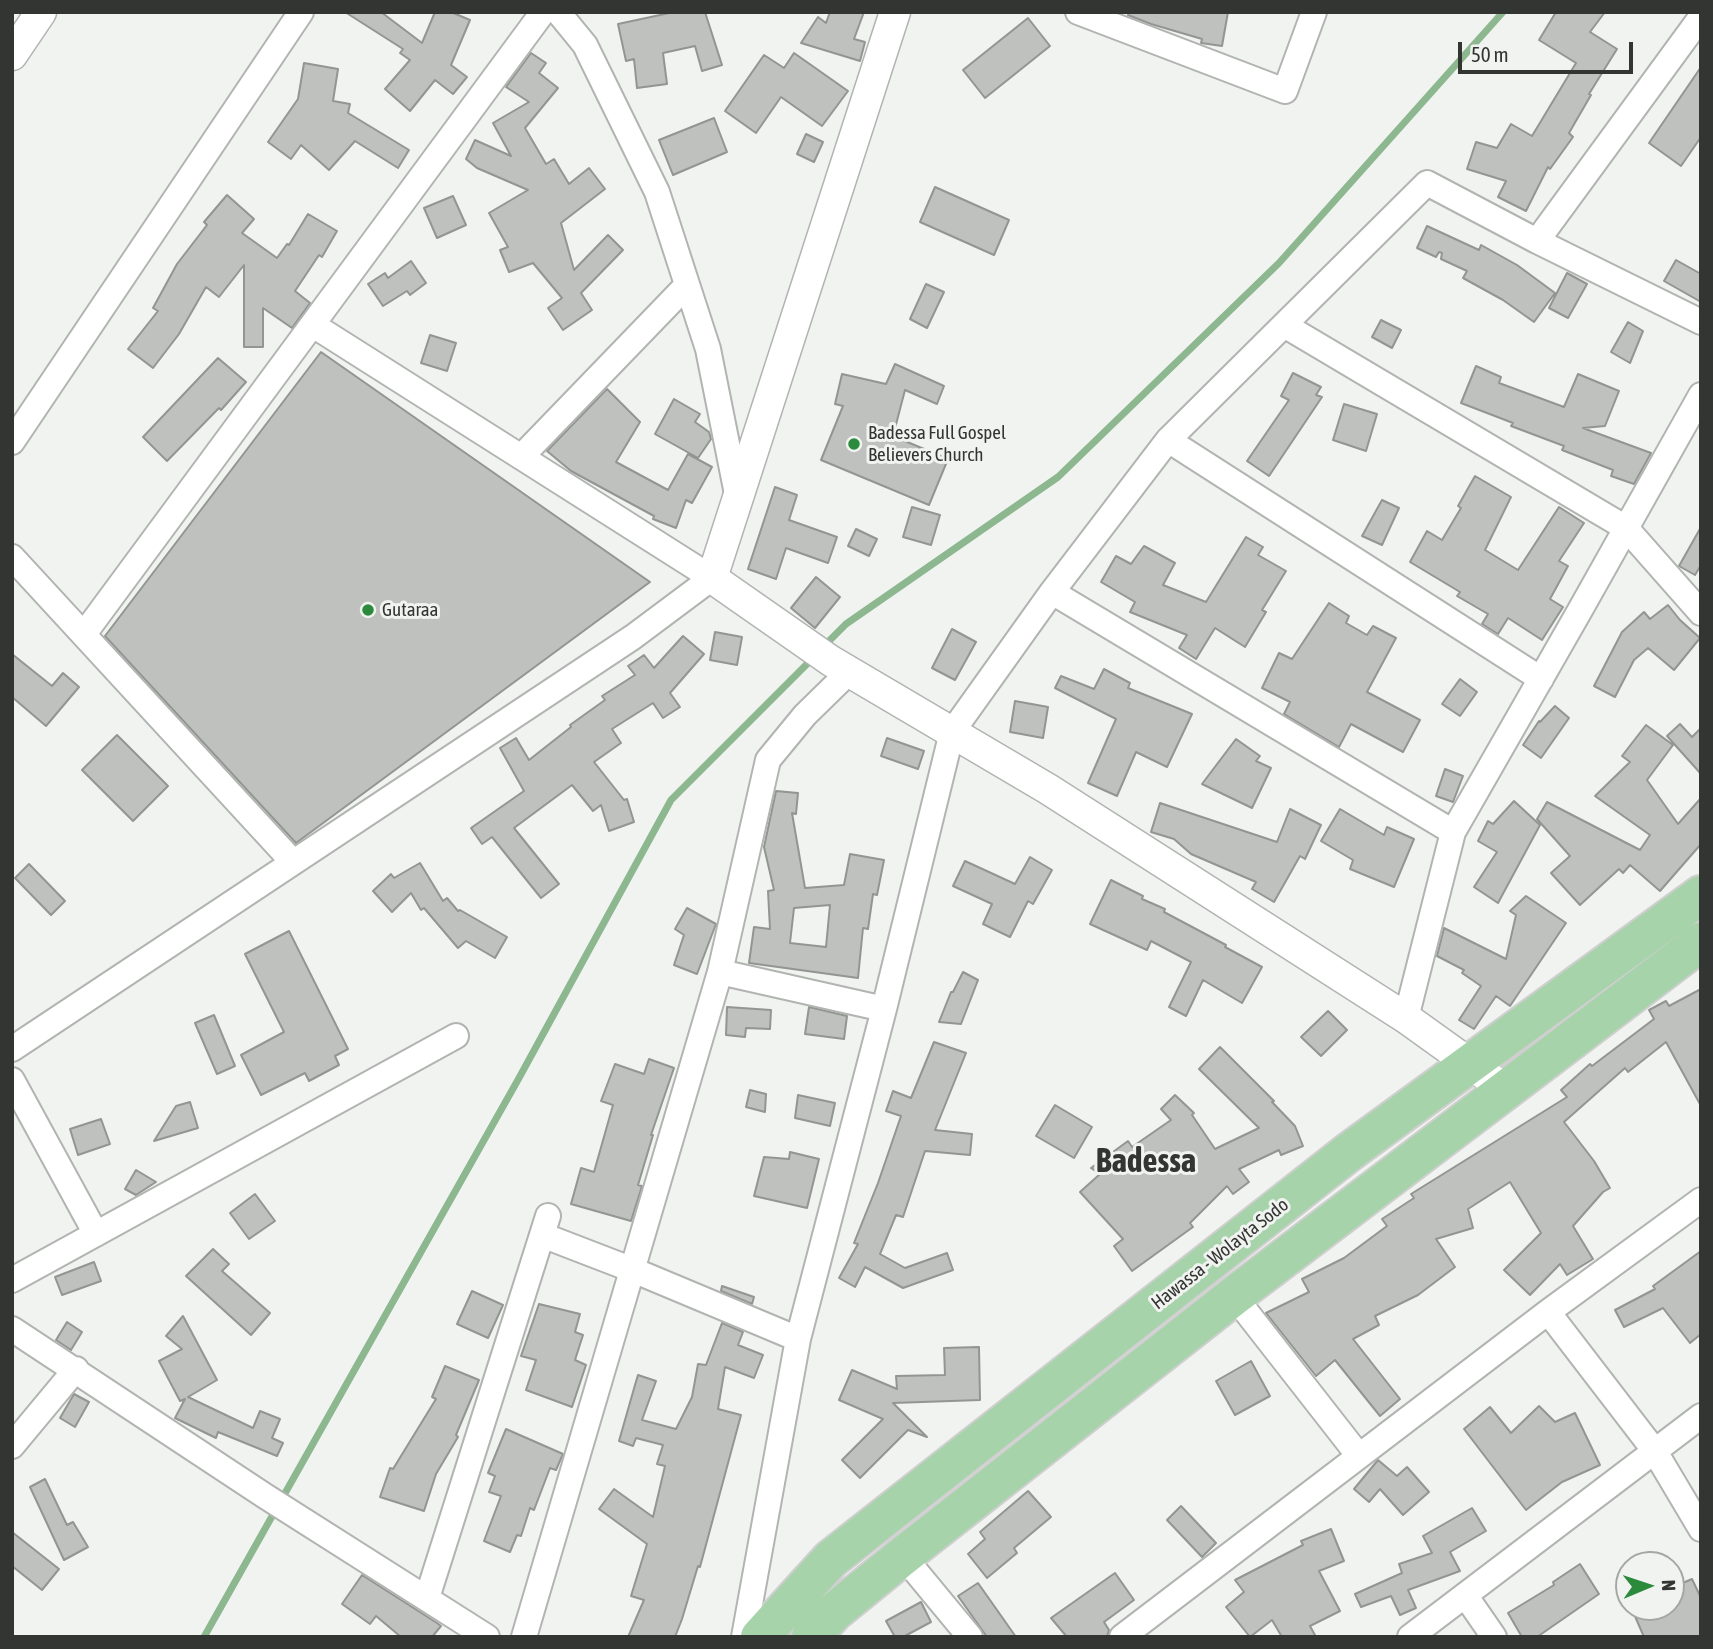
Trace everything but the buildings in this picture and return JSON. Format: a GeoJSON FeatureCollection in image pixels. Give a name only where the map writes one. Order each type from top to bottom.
{"type":"FeatureCollection","features":[{"type":"Feature","properties":{"kind":"main road","name":"Hawassa - Wolayta Sodo"},"geometry":{"type":"LineString","coordinates":[[760,1637],[831,1559],[1349,1152],[1701,895]]}},
{"type":"Feature","properties":{"kind":"main road"},"geometry":{"type":"LineString","coordinates":[[811,1637],[834,1612],[903,1556],[1234,1296],[1701,942]]}},
{"type":"Feature","properties":{"kind":"street"},"geometry":{"type":"LineString","coordinates":[[12,55],[41,12]]}},
{"type":"Feature","properties":{"kind":"street"},"geometry":{"type":"LineString","coordinates":[[12,442],[301,12]]}},
{"type":"Feature","properties":{"kind":"street"},"geometry":{"type":"LineString","coordinates":[[83,634],[543,12]]}},
{"type":"Feature","properties":{"kind":"street"},"geometry":{"type":"LineString","coordinates":[[558,12],[585,45],[657,192],[708,349],[738,500]]}},
{"type":"Feature","properties":{"kind":"street"},"geometry":{"type":"LineString","coordinates":[[12,1049],[633,637],[712,578],[895,12]]}},
{"type":"Feature","properties":{"kind":"street"},"geometry":{"type":"LineString","coordinates":[[1089,14],[1285,91],[1314,12]]}},
{"type":"Feature","properties":{"kind":"street"},"geometry":{"type":"LineString","coordinates":[[1536,241],[1701,17]]}},
{"type":"Feature","properties":{"kind":"street"},"geometry":{"type":"LineString","coordinates":[[744,1637],[798,1339],[884,1009],[952,732],[1052,592],[1168,440],[1427,183],[1536,241],[1701,322]]}},
{"type":"Feature","properties":{"kind":"street"},"geometry":{"type":"LineString","coordinates":[[521,457],[687,285]]}},
{"type":"Feature","properties":{"kind":"street"},"geometry":{"type":"LineString","coordinates":[[313,325],[712,578],[840,666],[1048,789],[1406,1018],[1505,1089]]}},
{"type":"Feature","properties":{"kind":"street"},"geometry":{"type":"LineString","coordinates":[[1284,325],[1626,528],[1701,613]]}},
{"type":"Feature","properties":{"kind":"street"},"geometry":{"type":"LineString","coordinates":[[1406,1018],[1453,831],[1701,395]]}},
{"type":"Feature","properties":{"kind":"street"},"geometry":{"type":"LineString","coordinates":[[1168,440],[1541,679]]}},
{"type":"Feature","properties":{"kind":"street"},"geometry":{"type":"LineString","coordinates":[[12,557],[293,862]]}},
{"type":"Feature","properties":{"kind":"street"},"geometry":{"type":"LineString","coordinates":[[1052,592],[1453,831]]}},
{"type":"Feature","properties":{"kind":"street"},"geometry":{"type":"LineString","coordinates":[[524,1637],[720,972],[768,760],[840,666]]}},
{"type":"Feature","properties":{"kind":"street"},"geometry":{"type":"LineString","coordinates":[[720,972],[884,1009]]}},
{"type":"Feature","properties":{"kind":"street"},"geometry":{"type":"LineString","coordinates":[[12,1280],[457,1036]]}},
{"type":"Feature","properties":{"kind":"street"},"geometry":{"type":"LineString","coordinates":[[12,1080],[96,1234]]}},
{"type":"Feature","properties":{"kind":"street"},"geometry":{"type":"LineString","coordinates":[[1122,1637],[1548,1312],[1701,1200]]}},
{"type":"Feature","properties":{"kind":"street"},"geometry":{"type":"LineString","coordinates":[[427,1598],[545,1225],[633,1270],[798,1339]]}},
{"type":"Feature","properties":{"kind":"street"},"geometry":{"type":"LineString","coordinates":[[1234,1296],[1359,1455]]}},
{"type":"Feature","properties":{"kind":"street"},"geometry":{"type":"LineString","coordinates":[[1548,1312],[1654,1450],[1701,1529]]}},
{"type":"Feature","properties":{"kind":"street"},"geometry":{"type":"LineString","coordinates":[[12,1329],[265,1496],[487,1637]]}},
{"type":"Feature","properties":{"kind":"street"},"geometry":{"type":"LineString","coordinates":[[12,1446],[76,1369]]}},
{"type":"Feature","properties":{"kind":"street"},"geometry":{"type":"LineString","coordinates":[[1410,1637],[1701,1416]]}},
{"type":"Feature","properties":{"kind":"street"},"geometry":{"type":"LineString","coordinates":[[903,1556],[970,1637]]}},
{"type":"Feature","properties":{"kind":"street"},"geometry":{"type":"LineString","coordinates":[[1465,1595],[1494,1637]]}},
{"type":"Feature","properties":{"kind":"waterway"},"geometry":{"type":"LineString","coordinates":[[823,647],[846,624],[1058,477],[1279,263],[1503,12]]}},
{"type":"Feature","properties":{"kind":"waterway"},"geometry":{"type":"LineString","coordinates":[[204,1637],[519,1078],[671,800],[813,658]]}},
{"type":"Feature","properties":{"kind":"place","name":"Badessa Full Gospel Believers Church"},"geometry":{"type":"Point","coordinates":[854,444]}},
{"type":"Feature","properties":{"kind":"place","name":"Gutaraa"},"geometry":{"type":"Point","coordinates":[368,610]}},
{"type":"Feature","properties":{"kind":"district","name":"Badessa"},"geometry":{"type":"Point","coordinates":[1146,1162]}}]}
